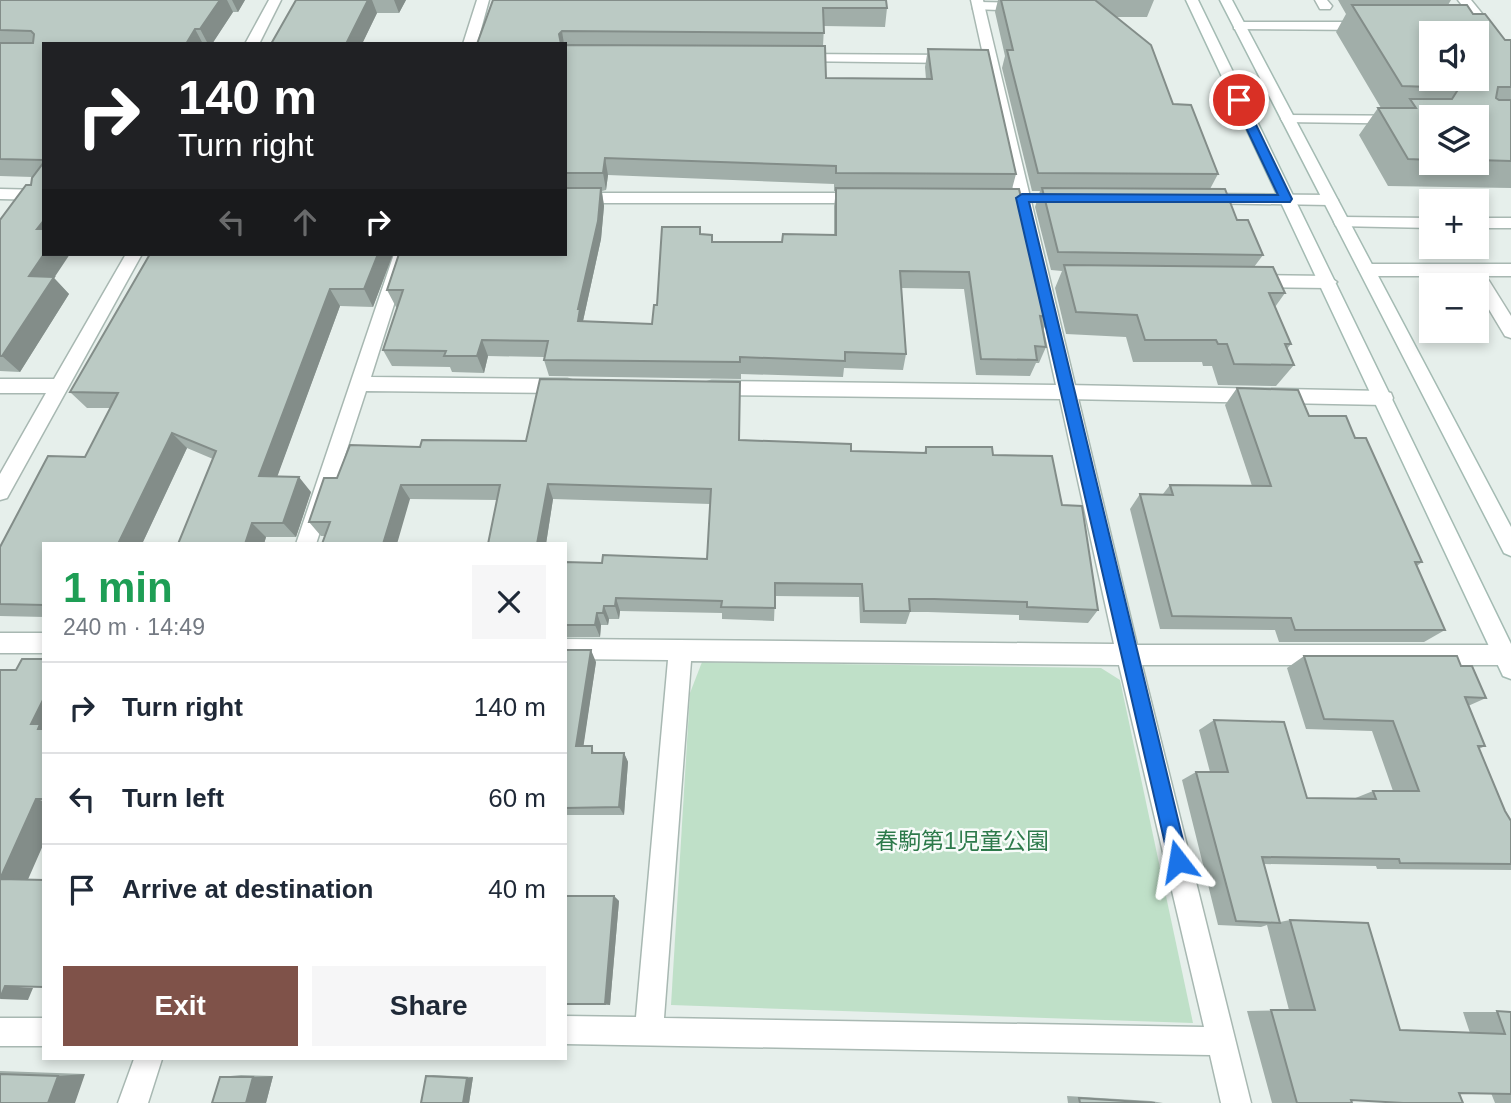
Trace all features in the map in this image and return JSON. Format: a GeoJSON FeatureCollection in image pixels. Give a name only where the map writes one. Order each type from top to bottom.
{"type":"FeatureCollection","features":[{"type":"Feature","properties":{"kind":"street"},"geometry":{"type":"LineString","coordinates":[[253,42],[275,0]]}},
{"type":"Feature","properties":{"kind":"street"},"geometry":{"type":"LineString","coordinates":[[471,42],[483,0]]}},
{"type":"Feature","properties":{"kind":"street"},"geometry":{"type":"LineString","coordinates":[[567,649],[1509,659],[1192,0]]}},
{"type":"Feature","properties":{"kind":"street"},"geometry":{"type":"LineString","coordinates":[[1226,0],[1511,547]]}},
{"type":"Feature","properties":{"kind":"street"},"geometry":{"type":"LineString","coordinates":[[1464,0],[1478,26],[1505,44],[1511,58]]}},
{"type":"Feature","properties":{"kind":"street"},"geometry":{"type":"LineString","coordinates":[[1034,7],[978,3],[978,59],[1048,279],[1066,392],[1236,1103]]}},
{"type":"Feature","properties":{"kind":"street"},"geometry":{"type":"LineString","coordinates":[[1240,26],[1376,26]]}},
{"type":"Feature","properties":{"kind":"street"},"geometry":{"type":"LineString","coordinates":[[785,58],[978,59]]}},
{"type":"Feature","properties":{"kind":"street"},"geometry":{"type":"LineString","coordinates":[[1289,119],[1419,120]]}},
{"type":"Feature","properties":{"kind":"street"},"geometry":{"type":"LineString","coordinates":[[0,194],[42,195]]}},
{"type":"Feature","properties":{"kind":"street"},"geometry":{"type":"LineString","coordinates":[[567,198],[883,198]]}},
{"type":"Feature","properties":{"kind":"street"},"geometry":{"type":"LineString","coordinates":[[1188,199],[1330,200]]}},
{"type":"Feature","properties":{"kind":"street"},"geometry":{"type":"LineString","coordinates":[[1342,222],[1419,223]]}},
{"type":"Feature","properties":{"kind":"street"},"geometry":{"type":"LineString","coordinates":[[1489,223],[1511,223]]}},
{"type":"Feature","properties":{"kind":"street"},"geometry":{"type":"LineString","coordinates":[[0,492],[133,256]]}},
{"type":"Feature","properties":{"kind":"street"},"geometry":{"type":"LineString","coordinates":[[307,542],[401,256]]}},
{"type":"Feature","properties":{"kind":"street"},"geometry":{"type":"LineString","coordinates":[[1367,270],[1511,270]]}},
{"type":"Feature","properties":{"kind":"street"},"geometry":{"type":"LineString","coordinates":[[1474,270],[1511,331]]}},
{"type":"Feature","properties":{"kind":"street"},"geometry":{"type":"LineString","coordinates":[[1232,281],[1328,282]]}},
{"type":"Feature","properties":{"kind":"street"},"geometry":{"type":"LineString","coordinates":[[359,384],[581,386]]}},
{"type":"Feature","properties":{"kind":"street"},"geometry":{"type":"LineString","coordinates":[[0,386],[61,386]]}},
{"type":"Feature","properties":{"kind":"street"},"geometry":{"type":"LineString","coordinates":[[692,388],[1384,398]]}},
{"type":"Feature","properties":{"kind":"street"},"geometry":{"type":"LineString","coordinates":[[0,643],[42,643]]}},
{"type":"Feature","properties":{"kind":"street"},"geometry":{"type":"LineString","coordinates":[[649,1030],[680,651]]}},
{"type":"Feature","properties":{"kind":"street"},"geometry":{"type":"LineString","coordinates":[[567,1031],[649,1030],[1222,1041]]}},
{"type":"Feature","properties":{"kind":"street"},"geometry":{"type":"LineString","coordinates":[[0,1032],[42,1032]]}},
{"type":"Feature","properties":{"kind":"street"},"geometry":{"type":"LineString","coordinates":[[133,1103],[148,1060]]}},
{"type":"Feature","properties":{"kind":"green space","name":"春駒第1児童公園"},"geometry":{"type":"Polygon","coordinates":[[[702,662],[1101,668],[1120,680],[1193,1023],[671,1005],[690,693],[702,662]]]}},
{"type":"Feature","properties":{"kind":"building"},"geometry":{"type":"Polygon","coordinates":[[[0,0],[220,0],[187,42],[42,42],[42,160],[0,159],[0,43],[33,43],[34,34],[31,31],[0,30],[0,0]]]}},
{"type":"Feature","properties":{"kind":"building"},"geometry":{"type":"Polygon","coordinates":[[[296,0],[368,0],[347,42],[272,42],[296,0]]]}},
{"type":"Feature","properties":{"kind":"building"},"geometry":{"type":"Polygon","coordinates":[[[493,0],[886,0],[887,8],[823,8],[824,33],[562,31],[559,34],[561,42],[478,42],[493,0]]]}},
{"type":"Feature","properties":{"kind":"building"},"geometry":{"type":"Polygon","coordinates":[[[1001,0],[1095,0],[1151,45],[1173,104],[1191,105],[1218,174],[1038,173],[1007,50],[1013,50],[1001,0]]]}},
{"type":"Feature","properties":{"kind":"building"},"geometry":{"type":"Polygon","coordinates":[[[1352,5],[1467,5],[1473,14],[1485,14],[1505,40],[1511,40],[1511,87],[1498,87],[1496,98],[1511,100],[1511,161],[1489,160],[1489,105],[1419,105],[1419,159],[1408,159],[1378,108],[1416,108],[1410,99],[1452,99],[1457,91],[1489,91],[1489,21],[1419,21],[1419,87],[1402,86],[1352,5]]]}},
{"type":"Feature","properties":{"kind":"building"},"geometry":{"type":"Polygon","coordinates":[[[567,45],[825,46],[826,78],[932,79],[928,49],[988,50],[1016,174],[836,173],[836,166],[605,158],[603,173],[567,173],[567,45]]]}},
{"type":"Feature","properties":{"kind":"building"},"geometry":{"type":"Polygon","coordinates":[[[42,165],[42,223],[37,229],[42,229],[43,256],[29,276],[54,277],[0,356],[0,220],[26,185],[31,185],[32,178],[42,165]]]}},
{"type":"Feature","properties":{"kind":"building"},"geometry":{"type":"Polygon","coordinates":[[[567,188],[601,188],[598,221],[578,309],[578,321],[652,324],[654,305],[657,305],[662,227],[700,227],[700,234],[712,235],[712,242],[782,242],[783,234],[836,235],[836,188],[1019,189],[1049,317],[1040,316],[1046,347],[1035,346],[1037,360],[981,359],[969,272],[900,271],[906,354],[845,352],[845,361],[740,357],[740,362],[544,360],[548,341],[482,340],[477,356],[444,356],[446,351],[383,350],[403,290],[387,290],[398,256],[567,256],[567,188]]]}},
{"type":"Feature","properties":{"kind":"building"},"geometry":{"type":"Polygon","coordinates":[[[1042,188],[1225,189],[1237,220],[1248,220],[1263,255],[1058,252],[1042,188]]]}},
{"type":"Feature","properties":{"kind":"building"},"geometry":{"type":"Polygon","coordinates":[[[149,256],[377,256],[364,289],[330,289],[259,476],[299,477],[283,523],[252,523],[246,542],[179,542],[216,451],[172,433],[119,542],[42,542],[42,605],[0,604],[0,547],[48,456],[85,457],[118,393],[70,392],[149,256]]]}},
{"type":"Feature","properties":{"kind":"building"},"geometry":{"type":"Polygon","coordinates":[[[1064,265],[1273,267],[1285,293],[1269,293],[1291,344],[1285,344],[1294,365],[1234,364],[1227,344],[1218,344],[1216,340],[1145,340],[1137,315],[1076,312],[1064,265]]]}},
{"type":"Feature","properties":{"kind":"building"},"geometry":{"type":"Polygon","coordinates":[[[540,379],[740,382],[739,440],[851,444],[851,451],[926,453],[926,447],[992,447],[993,455],[1052,456],[1062,505],[1082,506],[1098,610],[1027,607],[1027,602],[909,599],[910,611],[864,611],[862,584],[775,583],[775,608],[721,607],[722,601],[616,598],[615,606],[604,606],[603,613],[597,613],[595,625],[567,625],[567,562],[602,563],[603,555],[707,559],[711,489],[548,484],[537,542],[488,542],[500,485],[401,485],[384,542],[323,542],[330,522],[309,522],[324,478],[337,478],[350,445],[420,447],[422,440],[526,441],[540,379]]]}},
{"type":"Feature","properties":{"kind":"building"},"geometry":{"type":"Polygon","coordinates":[[[1237,388],[1298,390],[1309,416],[1346,416],[1355,438],[1366,438],[1422,562],[1415,562],[1445,630],[1295,630],[1291,618],[1172,616],[1140,494],[1173,495],[1170,485],[1271,486],[1237,388]]]}},
{"type":"Feature","properties":{"kind":"building"},"geometry":{"type":"Polygon","coordinates":[[[567,650],[591,650],[576,746],[592,746],[592,753],[624,753],[619,807],[567,808],[567,650]]]}},
{"type":"Feature","properties":{"kind":"building"},"geometry":{"type":"Polygon","coordinates":[[[1304,656],[1457,656],[1461,666],[1472,666],[1486,698],[1465,697],[1485,746],[1478,746],[1511,821],[1511,864],[1400,863],[1399,859],[1262,857],[1280,923],[1236,921],[1196,772],[1228,772],[1214,720],[1284,722],[1307,798],[1376,799],[1373,791],[1419,791],[1393,721],[1324,719],[1304,656]]]}},
{"type":"Feature","properties":{"kind":"building"},"geometry":{"type":"Polygon","coordinates":[[[22,659],[42,659],[42,702],[31,724],[40,724],[38,729],[42,729],[42,799],[36,799],[0,879],[0,670],[16,670],[22,659]]]}},
{"type":"Feature","properties":{"kind":"building"},"geometry":{"type":"Polygon","coordinates":[[[0,879],[42,880],[42,987],[5,986],[0,998],[0,879]]]}},
{"type":"Feature","properties":{"kind":"building"},"geometry":{"type":"Polygon","coordinates":[[[567,896],[614,896],[605,1004],[567,1004],[567,896]]]}},
{"type":"Feature","properties":{"kind":"building"},"geometry":{"type":"Polygon","coordinates":[[[1290,920],[1368,923],[1400,1030],[1505,1034],[1497,1011],[1511,1012],[1511,1094],[1459,1093],[1463,1103],[1351,1100],[1352,1103],[1297,1103],[1271,1010],[1315,1010],[1290,920]]]}},
{"type":"Feature","properties":{"kind":"building"},"geometry":{"type":"Polygon","coordinates":[[[0,1074],[58,1076],[48,1103],[0,1103],[0,1074]]]}},
{"type":"Feature","properties":{"kind":"building"},"geometry":{"type":"Polygon","coordinates":[[[426,1076],[467,1078],[463,1103],[421,1103],[426,1076]]]}},
{"type":"Feature","properties":{"kind":"building"},"geometry":{"type":"Polygon","coordinates":[[[220,1077],[253,1077],[246,1103],[212,1103],[220,1077]]]}},
{"type":"Feature","properties":{"kind":"building"},"geometry":{"type":"Polygon","coordinates":[[[1079,1098],[1155,1103],[1080,1103],[1079,1098]]]}},
{"type":"Feature","properties":{"kind":"route"},"geometry":{"type":"LineString","coordinates":[[1178,861],[1022,198],[1286,199],[1239,100]]}}]}
